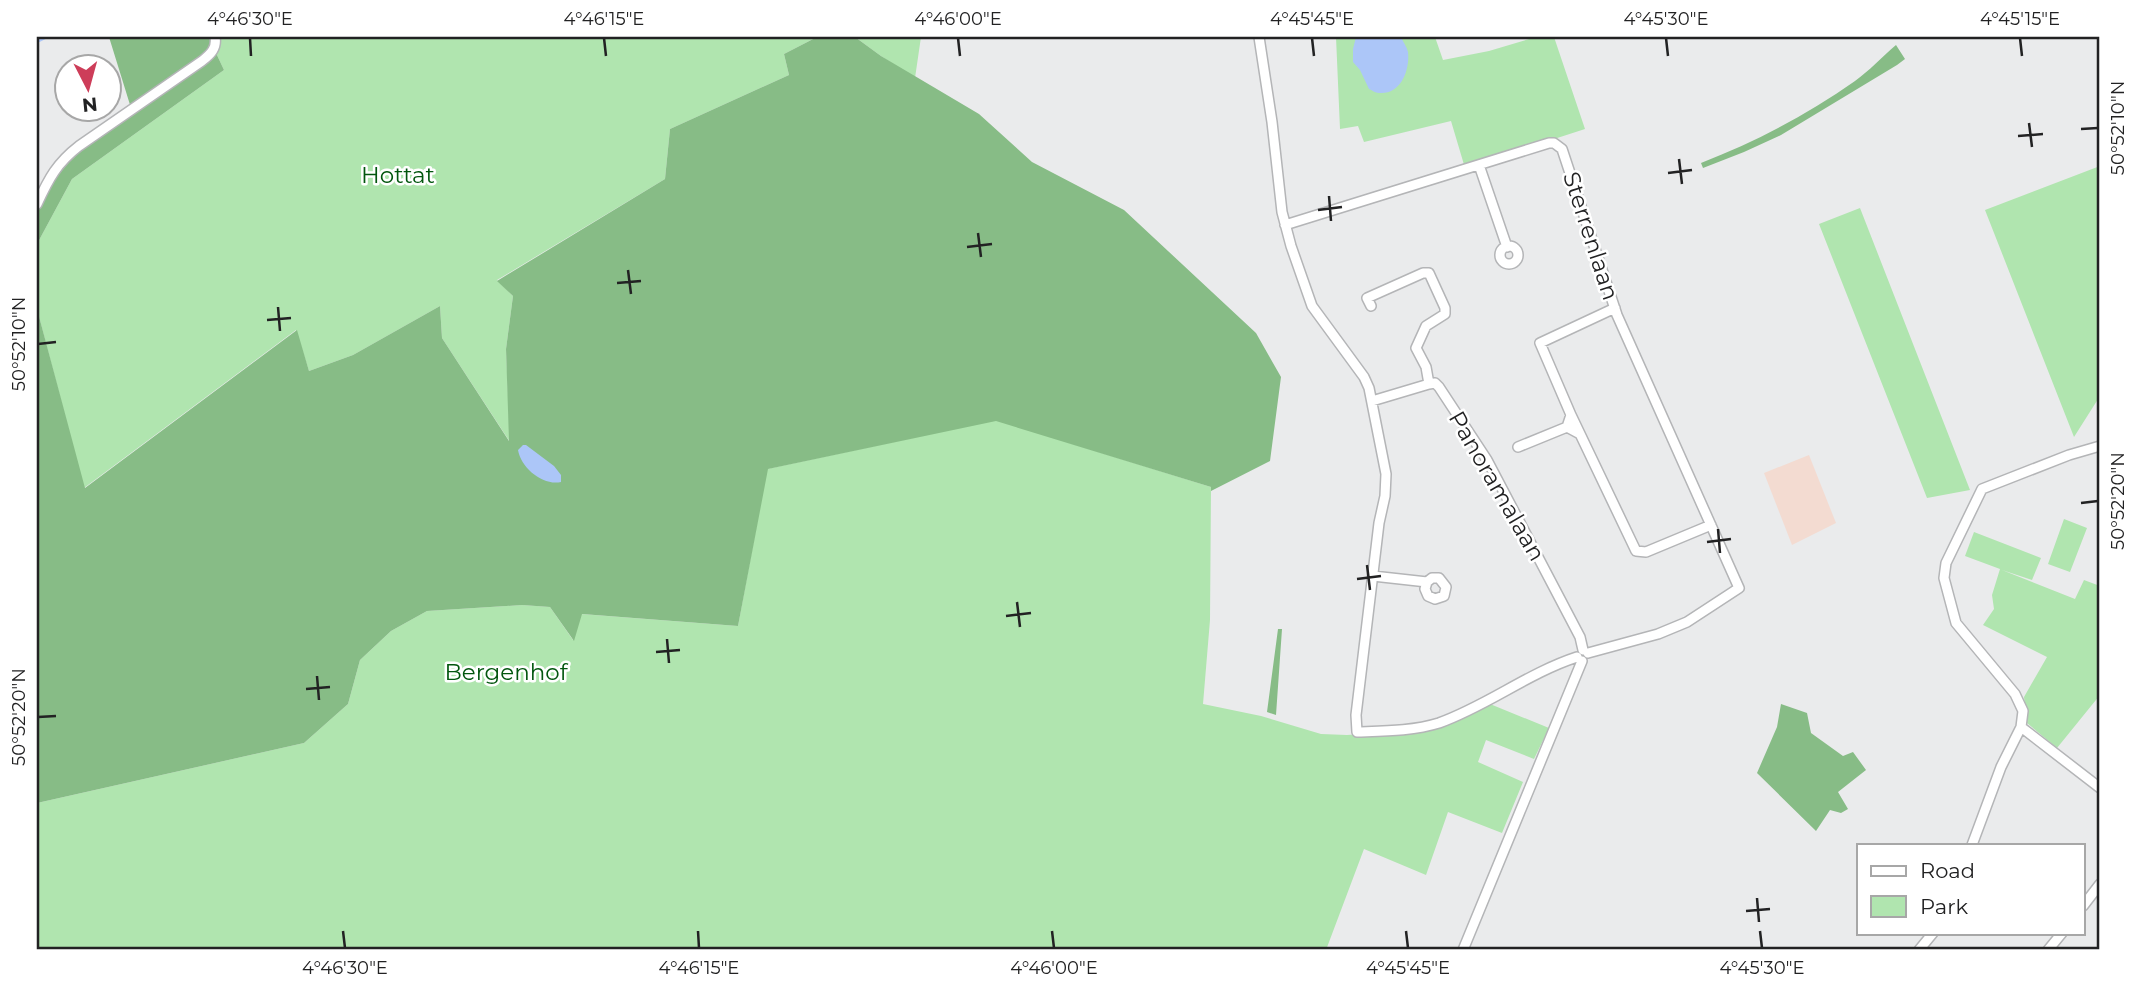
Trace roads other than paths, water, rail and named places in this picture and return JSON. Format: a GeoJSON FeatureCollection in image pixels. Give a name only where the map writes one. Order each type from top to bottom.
{"type":"FeatureCollection","features":[{"type":"Feature","properties":{"kind":"street"},"geometry":{"type":"LineString","coordinates":[[37,204],[60,161],[202,61],[215,48],[215,37]]}},
{"type":"Feature","properties":{"kind":"street"},"geometry":{"type":"LineString","coordinates":[[1259,37],[1285,225],[1312,306],[1364,377],[1372,401],[1387,486],[1378,523],[1356,715],[1357,732],[1421,728],[1440,722],[1480,704],[1544,669],[1582,655]]}},
{"type":"Feature","properties":{"kind":"street","name":"Sterrenlaan"},"geometry":{"type":"LineString","coordinates":[[1285,225],[1549,143],[1562,149],[1615,308],[1739,588],[1687,622],[1658,634],[1582,655]]}},
{"type":"Feature","properties":{"kind":"street"},"geometry":{"type":"LineString","coordinates":[[1479,165],[1507,247]]}},
{"type":"Feature","properties":{"kind":"street"},"geometry":{"type":"LineString","coordinates":[[1371,306],[1367,298],[1423,273],[1429,273],[1445,307],[1444,314],[1426,326],[1416,348],[1426,368],[1429,384],[1372,401]]}},
{"type":"Feature","properties":{"kind":"street"},"geometry":{"type":"LineString","coordinates":[[1615,308],[1540,343],[1571,415],[1636,551],[1646,552],[1711,525]]}},
{"type":"Feature","properties":{"kind":"street","name":"Panoramalaan"},"geometry":{"type":"LineString","coordinates":[[1429,384],[1436,384],[1442,391],[1487,460],[1580,638],[1582,655]]}},
{"type":"Feature","properties":{"kind":"street"},"geometry":{"type":"LineString","coordinates":[[1567,428],[1571,415]]}},
{"type":"Feature","properties":{"kind":"street"},"geometry":{"type":"LineString","coordinates":[[1518,447],[1567,428],[1580,434]]}},
{"type":"Feature","properties":{"kind":"street"},"geometry":{"type":"LineString","coordinates":[[1972,844],[2001,766],[2021,727],[2023,711],[2015,694],[1956,623],[1944,578],[1946,564],[1982,489],[2068,454],[2100,446]]}},
{"type":"Feature","properties":{"kind":"street"},"geometry":{"type":"LineString","coordinates":[[1373,576],[1427,582]]}},
{"type":"Feature","properties":{"kind":"street"},"geometry":{"type":"LineString","coordinates":[[1463,950],[1582,655]]}},
{"type":"Feature","properties":{"kind":"street"},"geometry":{"type":"LineString","coordinates":[[2021,727],[2100,788]]}},
{"type":"Feature","properties":{"kind":"street"},"geometry":{"type":"LineString","coordinates":[[2084,905],[2100,884]]}},
{"type":"Feature","properties":{"kind":"street"},"geometry":{"type":"LineString","coordinates":[[1919,950],[1932,934]]}},
{"type":"Feature","properties":{"kind":"street"},"geometry":{"type":"LineString","coordinates":[[2048,950],[2061,934]]}},
{"type":"Feature","properties":{"kind":"water"},"geometry":{"type":"Polygon","coordinates":[[[1356,37],[1401,37],[1408,52],[1406,73],[1393,90],[1379,93],[1369,89],[1353,62],[1356,37]]]}},
{"type":"Feature","properties":{"kind":"water"},"geometry":{"type":"Polygon","coordinates":[[[523,445],[554,466],[561,475],[561,482],[547,481],[528,469],[518,450],[523,445]]]}},
{"type":"Feature","properties":{"kind":"waterway"},"geometry":{"type":"LineString","coordinates":[[37,42],[47,37]]}},
{"type":"Feature","properties":{"kind":"park label","name":"Hottat"},"geometry":{"type":"Point","coordinates":[398,175]}},
{"type":"Feature","properties":{"kind":"park label","name":"Bergenhof"},"geometry":{"type":"Point","coordinates":[506,672]}}]}
